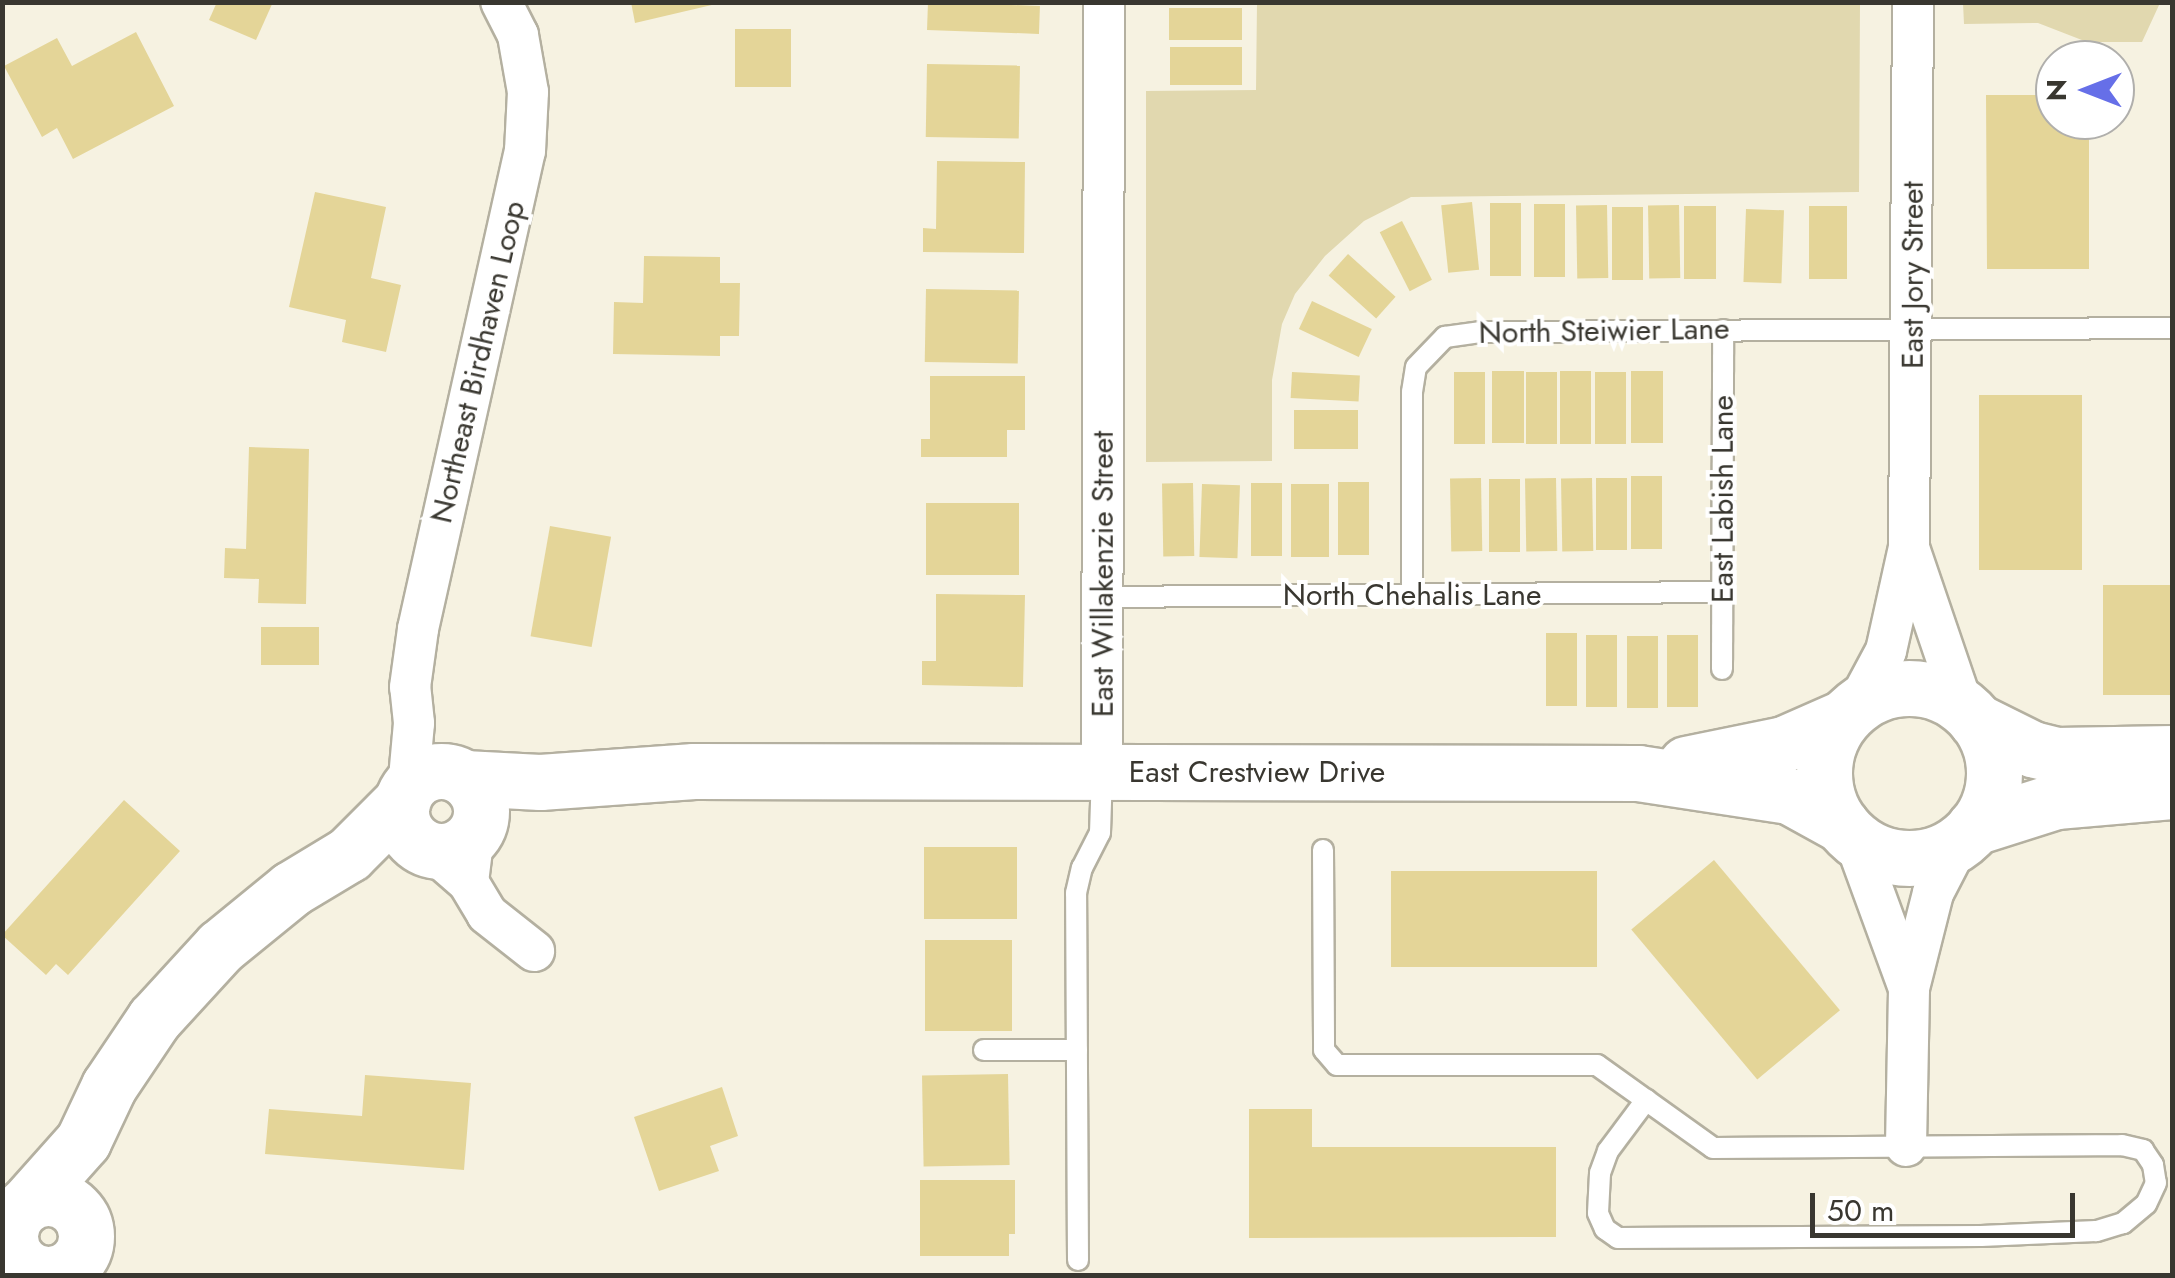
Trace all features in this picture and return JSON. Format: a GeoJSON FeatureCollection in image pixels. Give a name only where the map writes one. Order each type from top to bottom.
{"type":"FeatureCollection","features":[{"type":"Feature","properties":{"kind":"street","name":"Northeast Birdhaven Loop"},"geometry":{"type":"LineString","coordinates":[[502,2],[518,36],[528,92],[525,151],[418,629],[410,686],[414,723],[444,819],[486,914],[534,951]]}},
{"type":"Feature","properties":{"kind":"street","name":"East Willakenzie Street"},"geometry":{"type":"LineString","coordinates":[[1102,772],[1104,2]]}},
{"type":"Feature","properties":{"kind":"street","name":"East Jory Street"},"geometry":{"type":"LineString","coordinates":[[1850,712],[1886,651],[1909,548],[1913,2]]}},
{"type":"Feature","properties":{"kind":"street","name":"East Jory Street"},"geometry":{"type":"LineString","coordinates":[[1909,548],[1970,714]]}},
{"type":"Feature","properties":{"kind":"street"},"geometry":{"type":"LineString","coordinates":[[1908,988],[1848,831],[1832,808],[1824,771],[1826,752],[1850,712],[1892,689],[1910,688],[1948,696],[1970,714],[2032,749],[2056,755],[2172,753]]}},
{"type":"Feature","properties":{"kind":"street","name":"East Crestview Drive"},"geometry":{"type":"LineString","coordinates":[[1638,772],[1764,750],[1850,712]]}},
{"type":"Feature","properties":{"kind":"street"},"geometry":{"type":"LineString","coordinates":[[1906,1146],[1908,988],[1933,893],[1992,793],[1994,775],[1986,737],[1970,714]]}},
{"type":"Feature","properties":{"kind":"street","name":"East Crestview Drive"},"geometry":{"type":"LineString","coordinates":[[444,819],[540,782],[694,770],[1638,772],[1789,796],[1848,831]]}},
{"type":"Feature","properties":{"kind":"street"},"geometry":{"type":"LineString","coordinates":[[1848,831],[1870,849],[1907,858],[1926,856],[1967,834],[2056,801],[2172,791]]}},
{"type":"Feature","properties":{"kind":"street"},"geometry":{"type":"LineString","coordinates":[[83,1140],[79,1214],[84,1224],[84,1248],[70,1267],[24,1245],[109,1086],[154,1019],[220,946],[290,889],[349,854],[444,819]]}},
{"type":"Feature","properties":{"kind":"lane","name":"North Steiwier Lane"},"geometry":{"type":"LineString","coordinates":[[1412,594],[1412,392],[1416,367],[1445,337],[1462,333],[2172,328]]}},
{"type":"Feature","properties":{"kind":"lane","name":"East Labish Lane"},"geometry":{"type":"LineString","coordinates":[[1722,669],[1723,330]]}},
{"type":"Feature","properties":{"kind":"lane","name":"North Chehalis Lane"},"geometry":{"type":"LineString","coordinates":[[1102,597],[1722,592]]}},
{"type":"Feature","properties":{"kind":"lane","name":"East Willakenzie Street"},"geometry":{"type":"LineString","coordinates":[[1078,1260],[1076,893],[1082,868],[1100,833],[1102,772]]}},
{"type":"Feature","properties":{"kind":"lane"},"geometry":{"type":"LineString","coordinates":[[1323,850],[1324,1050],[1337,1064],[1597,1065],[1646,1100],[1713,1148],[2122,1145],[2143,1150],[2153,1165],[2156,1183],[2146,1204],[2124,1223],[2096,1231],[1981,1236],[1618,1238],[1606,1230],[1598,1213],[1600,1173],[1608,1151],[1646,1100]]}},
{"type":"Feature","properties":{"kind":"lane"},"geometry":{"type":"LineString","coordinates":[[984,1050],[1077,1050]]}},
{"type":"Feature","properties":{"kind":"shaded area"},"geometry":{"type":"Polygon","coordinates":[[[1963,2],[2160,3],[2142,42],[2082,40],[2038,23],[1964,24],[1963,2]]]}},
{"type":"Feature","properties":{"kind":"shaded area"},"geometry":{"type":"Polygon","coordinates":[[[1257,3],[1860,3],[1859,192],[1411,197],[1364,221],[1325,256],[1295,294],[1282,324],[1272,380],[1272,461],[1146,462],[1146,91],[1256,90],[1257,3]]]}},
{"type":"Feature","properties":{"kind":"building"},"geometry":{"type":"Polygon","coordinates":[[[217,2],[273,2],[256,40],[209,20],[217,2]]]}},
{"type":"Feature","properties":{"kind":"building"},"geometry":{"type":"Polygon","coordinates":[[[631,2],[715,2],[716,4],[635,23],[631,2]]]}},
{"type":"Feature","properties":{"kind":"building"},"geometry":{"type":"Polygon","coordinates":[[[928,2],[1040,6],[1039,34],[927,30],[928,2]]]}},
{"type":"Feature","properties":{"kind":"building"},"geometry":{"type":"Polygon","coordinates":[[[1169,8],[1242,8],[1242,40],[1169,40],[1169,8]]]}},
{"type":"Feature","properties":{"kind":"building"},"geometry":{"type":"Polygon","coordinates":[[[735,29],[791,29],[791,87],[735,87],[735,29]]]}},
{"type":"Feature","properties":{"kind":"building"},"geometry":{"type":"Polygon","coordinates":[[[136,32],[174,106],[73,159],[57,128],[42,137],[4,66],[57,38],[72,66],[136,32]]]}},
{"type":"Feature","properties":{"kind":"building"},"geometry":{"type":"Polygon","coordinates":[[[1170,47],[1242,47],[1242,85],[1170,85],[1170,47]]]}},
{"type":"Feature","properties":{"kind":"building"},"geometry":{"type":"Polygon","coordinates":[[[927,64],[1020,66],[1019,139],[926,137],[927,64]]]}},
{"type":"Feature","properties":{"kind":"building"},"geometry":{"type":"Polygon","coordinates":[[[1986,95],[2035,95],[2035,140],[2089,140],[2089,269],[1987,269],[1986,95]]]}},
{"type":"Feature","properties":{"kind":"building"},"geometry":{"type":"Polygon","coordinates":[[[937,161],[1025,162],[1024,253],[923,252],[923,228],[936,229],[937,161]]]}},
{"type":"Feature","properties":{"kind":"building"},"geometry":{"type":"Polygon","coordinates":[[[315,192],[386,207],[371,278],[401,285],[386,352],[342,342],[346,320],[289,307],[315,192]]]}},
{"type":"Feature","properties":{"kind":"building"},"geometry":{"type":"Polygon","coordinates":[[[1472,202],[1479,270],[1448,273],[1441,205],[1472,202]]]}},
{"type":"Feature","properties":{"kind":"building"},"geometry":{"type":"Polygon","coordinates":[[[1490,203],[1521,203],[1521,276],[1490,276],[1490,203]]]}},
{"type":"Feature","properties":{"kind":"building"},"geometry":{"type":"Polygon","coordinates":[[[1534,204],[1565,204],[1565,277],[1534,277],[1534,204]]]}},
{"type":"Feature","properties":{"kind":"building"},"geometry":{"type":"Polygon","coordinates":[[[1607,205],[1608,278],[1577,279],[1576,206],[1607,205]]]}},
{"type":"Feature","properties":{"kind":"building"},"geometry":{"type":"Polygon","coordinates":[[[1679,205],[1680,278],[1649,279],[1648,206],[1679,205]]]}},
{"type":"Feature","properties":{"kind":"building"},"geometry":{"type":"Polygon","coordinates":[[[1684,206],[1716,206],[1716,279],[1684,279],[1684,206]]]}},
{"type":"Feature","properties":{"kind":"building"},"geometry":{"type":"Polygon","coordinates":[[[1809,206],[1847,206],[1847,279],[1809,279],[1809,206]]]}},
{"type":"Feature","properties":{"kind":"building"},"geometry":{"type":"Polygon","coordinates":[[[1612,207],[1643,207],[1643,280],[1612,280],[1612,207]]]}},
{"type":"Feature","properties":{"kind":"building"},"geometry":{"type":"Polygon","coordinates":[[[1746,209],[1784,210],[1781,283],[1743,282],[1746,209]]]}},
{"type":"Feature","properties":{"kind":"building"},"geometry":{"type":"Polygon","coordinates":[[[1402,221],[1432,280],[1410,291],[1380,232],[1402,221]]]}},
{"type":"Feature","properties":{"kind":"building"},"geometry":{"type":"Polygon","coordinates":[[[1348,254],[1396,297],[1376,318],[1329,276],[1348,254]]]}},
{"type":"Feature","properties":{"kind":"building"},"geometry":{"type":"Polygon","coordinates":[[[644,256],[720,257],[720,283],[740,283],[739,336],[720,336],[720,356],[613,354],[614,302],[643,303],[644,256]]]}},
{"type":"Feature","properties":{"kind":"building"},"geometry":{"type":"Polygon","coordinates":[[[926,289],[1019,291],[1018,364],[925,362],[926,289]]]}},
{"type":"Feature","properties":{"kind":"building"},"geometry":{"type":"Polygon","coordinates":[[[1312,301],[1372,329],[1359,357],[1299,329],[1312,301]]]}},
{"type":"Feature","properties":{"kind":"building"},"geometry":{"type":"Polygon","coordinates":[[[1492,371],[1524,371],[1524,443],[1492,443],[1492,371]]]}},
{"type":"Feature","properties":{"kind":"building"},"geometry":{"type":"Polygon","coordinates":[[[1560,371],[1591,371],[1591,444],[1560,444],[1560,371]]]}},
{"type":"Feature","properties":{"kind":"building"},"geometry":{"type":"Polygon","coordinates":[[[1631,371],[1663,371],[1663,443],[1631,443],[1631,371]]]}},
{"type":"Feature","properties":{"kind":"building"},"geometry":{"type":"Polygon","coordinates":[[[1292,372],[1360,376],[1359,402],[1291,398],[1292,372]]]}},
{"type":"Feature","properties":{"kind":"building"},"geometry":{"type":"Polygon","coordinates":[[[1454,372],[1485,372],[1485,444],[1454,444],[1454,372]]]}},
{"type":"Feature","properties":{"kind":"building"},"geometry":{"type":"Polygon","coordinates":[[[1526,372],[1557,372],[1557,444],[1526,444],[1526,372]]]}},
{"type":"Feature","properties":{"kind":"building"},"geometry":{"type":"Polygon","coordinates":[[[1595,372],[1626,372],[1626,444],[1595,444],[1595,372]]]}},
{"type":"Feature","properties":{"kind":"building"},"geometry":{"type":"Polygon","coordinates":[[[930,376],[1025,376],[1025,430],[1007,430],[1007,457],[921,457],[921,439],[930,439],[930,376]]]}},
{"type":"Feature","properties":{"kind":"building"},"geometry":{"type":"Polygon","coordinates":[[[1979,395],[2082,395],[2082,570],[1979,570],[1979,395]]]}},
{"type":"Feature","properties":{"kind":"building"},"geometry":{"type":"Polygon","coordinates":[[[1294,410],[1358,410],[1358,449],[1294,449],[1294,410]]]}},
{"type":"Feature","properties":{"kind":"building"},"geometry":{"type":"Polygon","coordinates":[[[249,447],[309,449],[306,604],[258,603],[259,579],[224,578],[225,548],[246,549],[249,447]]]}},
{"type":"Feature","properties":{"kind":"building"},"geometry":{"type":"Polygon","coordinates":[[[1631,476],[1662,476],[1662,549],[1631,549],[1631,476]]]}},
{"type":"Feature","properties":{"kind":"building"},"geometry":{"type":"Polygon","coordinates":[[[1481,478],[1482,551],[1451,552],[1450,479],[1481,478]]]}},
{"type":"Feature","properties":{"kind":"building"},"geometry":{"type":"Polygon","coordinates":[[[1556,478],[1557,551],[1526,552],[1525,479],[1556,478]]]}},
{"type":"Feature","properties":{"kind":"building"},"geometry":{"type":"Polygon","coordinates":[[[1592,478],[1593,551],[1562,552],[1561,479],[1592,478]]]}},
{"type":"Feature","properties":{"kind":"building"},"geometry":{"type":"Polygon","coordinates":[[[1596,478],[1627,478],[1627,550],[1596,550],[1596,478]]]}},
{"type":"Feature","properties":{"kind":"building"},"geometry":{"type":"Polygon","coordinates":[[[1489,479],[1520,479],[1520,552],[1489,552],[1489,479]]]}},
{"type":"Feature","properties":{"kind":"building"},"geometry":{"type":"Polygon","coordinates":[[[1338,482],[1369,482],[1369,555],[1338,555],[1338,482]]]}},
{"type":"Feature","properties":{"kind":"building"},"geometry":{"type":"Polygon","coordinates":[[[1193,483],[1194,556],[1163,557],[1162,484],[1193,483]]]}},
{"type":"Feature","properties":{"kind":"building"},"geometry":{"type":"Polygon","coordinates":[[[1251,483],[1282,483],[1282,556],[1251,556],[1251,483]]]}},
{"type":"Feature","properties":{"kind":"building"},"geometry":{"type":"Polygon","coordinates":[[[1202,484],[1240,485],[1237,558],[1199,557],[1202,484]]]}},
{"type":"Feature","properties":{"kind":"building"},"geometry":{"type":"Polygon","coordinates":[[[1291,484],[1329,484],[1329,557],[1291,557],[1291,484]]]}},
{"type":"Feature","properties":{"kind":"building"},"geometry":{"type":"Polygon","coordinates":[[[926,503],[1019,503],[1019,575],[926,575],[926,503]]]}},
{"type":"Feature","properties":{"kind":"building"},"geometry":{"type":"Polygon","coordinates":[[[550,526],[611,537],[592,647],[531,636],[550,526]]]}},
{"type":"Feature","properties":{"kind":"building"},"geometry":{"type":"Polygon","coordinates":[[[2103,585],[2172,585],[2172,695],[2103,695],[2103,585]]]}},
{"type":"Feature","properties":{"kind":"building"},"geometry":{"type":"Polygon","coordinates":[[[936,594],[1025,595],[1023,687],[922,685],[922,661],[936,661],[936,594]]]}},
{"type":"Feature","properties":{"kind":"building"},"geometry":{"type":"Polygon","coordinates":[[[261,627],[319,627],[319,665],[261,665],[261,627]]]}},
{"type":"Feature","properties":{"kind":"building"},"geometry":{"type":"Polygon","coordinates":[[[1546,633],[1577,633],[1577,706],[1546,706],[1546,633]]]}},
{"type":"Feature","properties":{"kind":"building"},"geometry":{"type":"Polygon","coordinates":[[[1586,635],[1617,635],[1617,707],[1586,707],[1586,635]]]}},
{"type":"Feature","properties":{"kind":"building"},"geometry":{"type":"Polygon","coordinates":[[[1667,635],[1698,635],[1698,707],[1667,707],[1667,635]]]}},
{"type":"Feature","properties":{"kind":"building"},"geometry":{"type":"Polygon","coordinates":[[[1627,636],[1658,636],[1658,708],[1627,708],[1627,636]]]}},
{"type":"Feature","properties":{"kind":"building"},"geometry":{"type":"Polygon","coordinates":[[[124,800],[180,851],[68,975],[56,964],[46,975],[2,935],[124,800]]]}},
{"type":"Feature","properties":{"kind":"building"},"geometry":{"type":"Polygon","coordinates":[[[924,847],[1017,847],[1017,919],[924,919],[924,847]]]}},
{"type":"Feature","properties":{"kind":"building"},"geometry":{"type":"Polygon","coordinates":[[[1714,860],[1840,1010],[1757,1080],[1631,929],[1714,860]]]}},
{"type":"Feature","properties":{"kind":"building"},"geometry":{"type":"Polygon","coordinates":[[[1391,871],[1597,871],[1597,967],[1391,967],[1391,871]]]}},
{"type":"Feature","properties":{"kind":"building"},"geometry":{"type":"Polygon","coordinates":[[[925,940],[1012,940],[1012,1031],[925,1031],[925,940]]]}},
{"type":"Feature","properties":{"kind":"building"},"geometry":{"type":"Polygon","coordinates":[[[1008,1074],[1010,1165],[924,1166],[922,1076],[1008,1074]]]}},
{"type":"Feature","properties":{"kind":"building"},"geometry":{"type":"Polygon","coordinates":[[[365,1075],[471,1083],[464,1170],[265,1154],[269,1109],[362,1116],[365,1075]]]}},
{"type":"Feature","properties":{"kind":"building"},"geometry":{"type":"Polygon","coordinates":[[[722,1087],[738,1136],[710,1146],[719,1171],[659,1191],[634,1117],[722,1087]]]}},
{"type":"Feature","properties":{"kind":"building"},"geometry":{"type":"Polygon","coordinates":[[[1249,1109],[1312,1109],[1312,1147],[1556,1147],[1556,1237],[1249,1238],[1249,1109]]]}},
{"type":"Feature","properties":{"kind":"building"},"geometry":{"type":"Polygon","coordinates":[[[920,1180],[1015,1180],[1015,1234],[1009,1234],[1009,1256],[920,1256],[920,1180]]]}}]}
